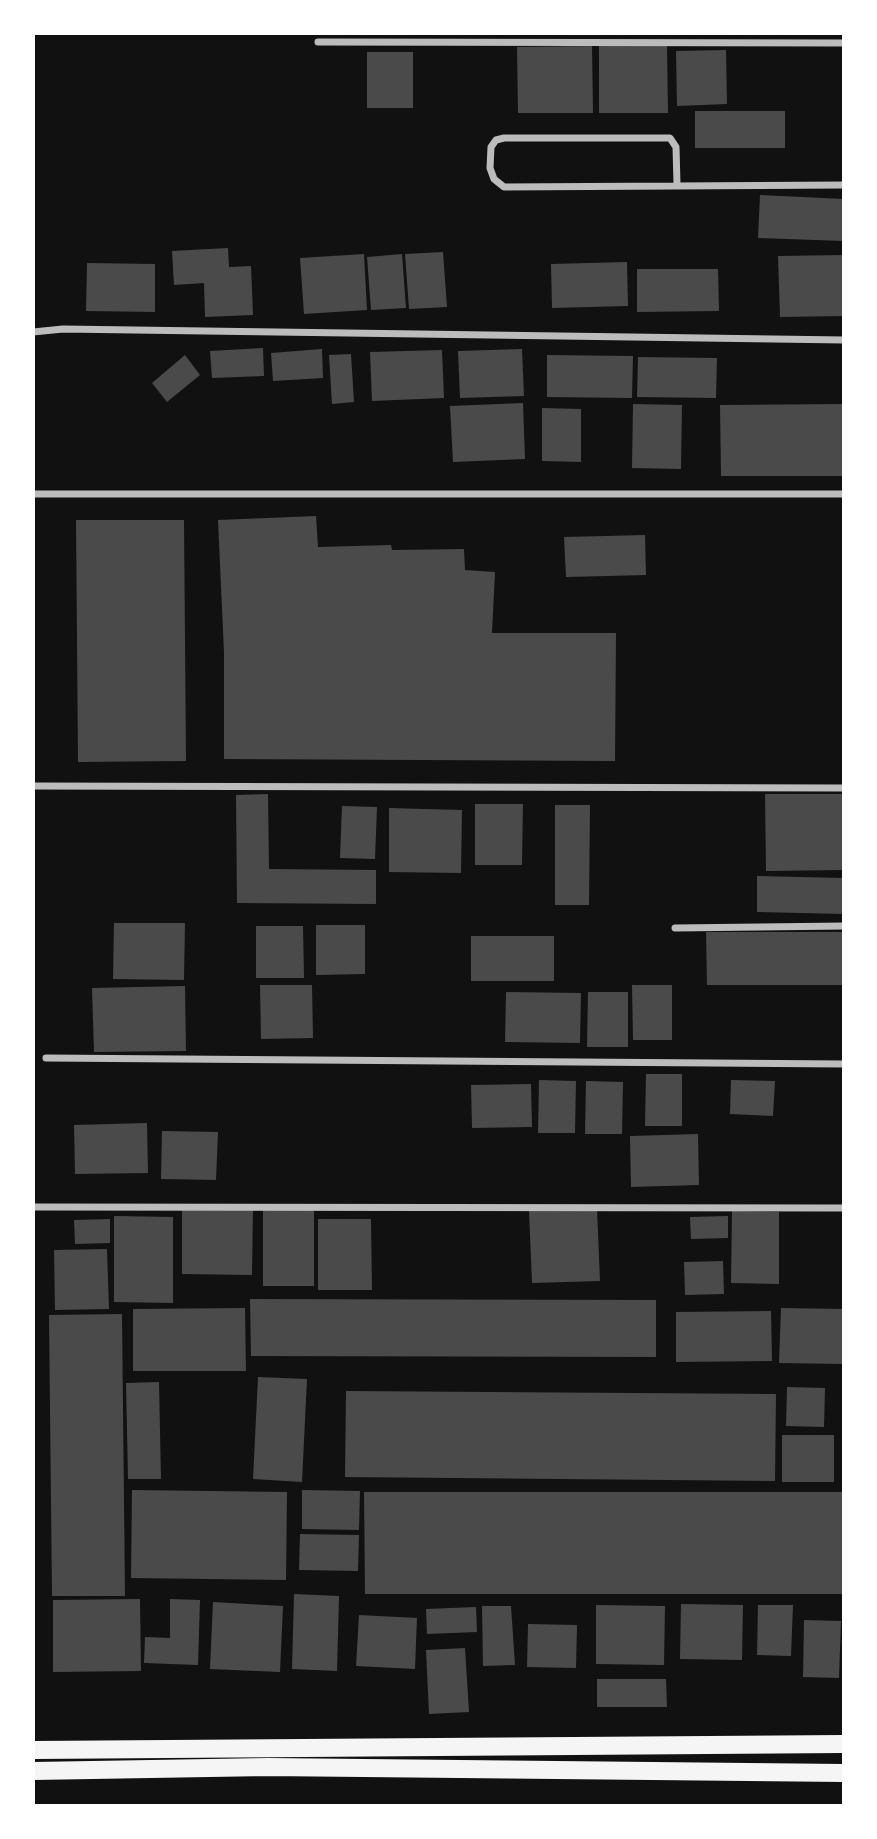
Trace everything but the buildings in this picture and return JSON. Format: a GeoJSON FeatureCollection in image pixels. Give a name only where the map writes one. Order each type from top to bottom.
{"type":"FeatureCollection","features":[{"type":"Feature","properties":{"kind":"main road"},"geometry":{"type":"LineString","coordinates":[[33,1750],[844,1744]]}},
{"type":"Feature","properties":{"kind":"main road"},"geometry":{"type":"LineString","coordinates":[[33,1771],[268,1767],[844,1773]]}},
{"type":"Feature","properties":{"kind":"street"},"geometry":{"type":"LineString","coordinates":[[318,42],[844,43]]}},
{"type":"Feature","properties":{"kind":"street"},"geometry":{"type":"LineString","coordinates":[[677,184],[676,147],[670,138],[504,138],[496,140],[491,147],[490,168],[494,179],[505,187],[844,185]]}},
{"type":"Feature","properties":{"kind":"street"},"geometry":{"type":"LineString","coordinates":[[33,332],[63,329],[844,340]]}},
{"type":"Feature","properties":{"kind":"street"},"geometry":{"type":"LineString","coordinates":[[33,494],[844,494]]}},
{"type":"Feature","properties":{"kind":"street"},"geometry":{"type":"LineString","coordinates":[[33,786],[844,788]]}},
{"type":"Feature","properties":{"kind":"street"},"geometry":{"type":"LineString","coordinates":[[676,928],[844,926]]}},
{"type":"Feature","properties":{"kind":"street"},"geometry":{"type":"LineString","coordinates":[[46,1058],[844,1064]]}},
{"type":"Feature","properties":{"kind":"street"},"geometry":{"type":"LineString","coordinates":[[33,1207],[844,1208]]}}]}
